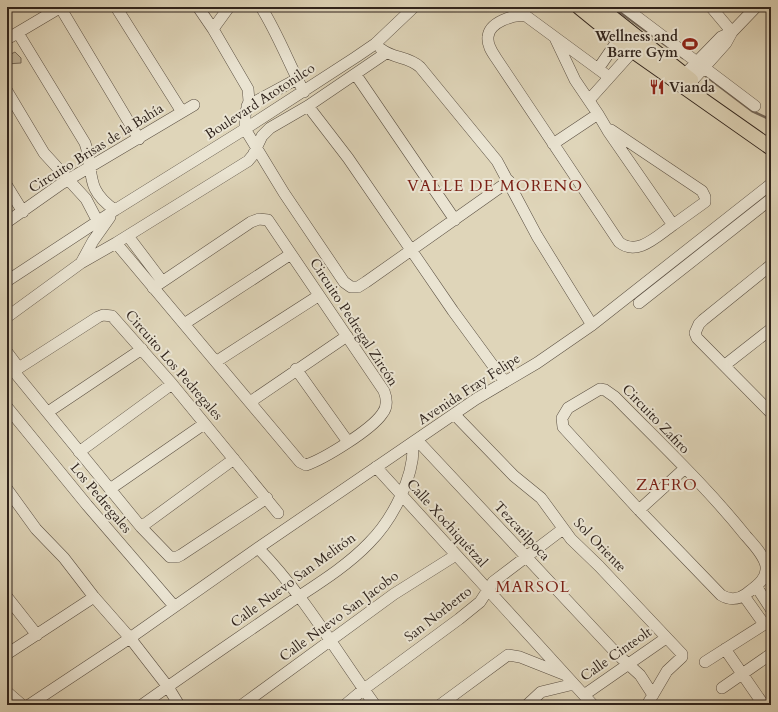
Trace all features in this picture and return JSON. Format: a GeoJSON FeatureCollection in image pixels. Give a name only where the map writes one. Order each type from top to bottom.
{"type":"FeatureCollection","features":[{"type":"Feature","properties":{"kind":"main road"},"geometry":{"type":"LineString","coordinates":[[579,7],[618,40],[771,148]]}},
{"type":"Feature","properties":{"kind":"main road"},"geometry":{"type":"LineString","coordinates":[[599,7],[688,78],[771,138]]}},
{"type":"Feature","properties":{"kind":"street"},"geometry":{"type":"LineString","coordinates":[[7,39],[61,7],[139,139]]}},
{"type":"Feature","properties":{"kind":"street","name":"Circuito Brisas de la Bahía"},"geometry":{"type":"LineString","coordinates":[[116,7],[182,112]]}},
{"type":"Feature","properties":{"kind":"street"},"geometry":{"type":"LineString","coordinates":[[198,7],[213,29],[250,93],[245,115],[245,129],[284,193],[347,286],[354,288],[366,282],[509,181]]}},
{"type":"Feature","properties":{"kind":"street"},"geometry":{"type":"LineString","coordinates":[[213,29],[229,7]]}},
{"type":"Feature","properties":{"kind":"street"},"geometry":{"type":"LineString","coordinates":[[261,7],[275,30],[304,92]]}},
{"type":"Feature","properties":{"kind":"street","name":"Boulevard Atotonilco"},"geometry":{"type":"LineString","coordinates":[[7,281],[115,210],[304,92],[375,44],[414,7]]}},
{"type":"Feature","properties":{"kind":"street"},"geometry":{"type":"LineString","coordinates":[[624,7],[755,106]]}},
{"type":"Feature","properties":{"kind":"street"},"geometry":{"type":"LineString","coordinates":[[711,7],[732,32]]}},
{"type":"Feature","properties":{"kind":"street"},"geometry":{"type":"LineString","coordinates":[[688,78],[700,64],[726,43],[732,32],[756,7]]}},
{"type":"Feature","properties":{"kind":"street"},"geometry":{"type":"LineString","coordinates":[[608,131],[611,130],[702,191],[706,197],[704,202],[638,248],[624,246],[619,242],[496,58],[488,45],[488,37],[494,26],[508,18],[518,15],[532,19],[555,38],[609,77]]}},
{"type":"Feature","properties":{"kind":"street"},"geometry":{"type":"LineString","coordinates":[[18,32],[85,142],[89,158],[90,179],[94,188],[106,203],[115,210]]}},
{"type":"Feature","properties":{"kind":"street"},"geometry":{"type":"LineString","coordinates":[[555,38],[565,62],[608,131],[673,225]]}},
{"type":"Feature","properties":{"kind":"street"},"geometry":{"type":"LineString","coordinates":[[598,69],[618,40]]}},
{"type":"Feature","properties":{"kind":"street"},"geometry":{"type":"LineString","coordinates":[[375,44],[386,53],[411,60],[428,75],[486,146],[509,181],[537,236],[592,325]]}},
{"type":"Feature","properties":{"kind":"street"},"geometry":{"type":"LineString","coordinates":[[590,100],[633,51]]}},
{"type":"Feature","properties":{"kind":"street"},"geometry":{"type":"LineString","coordinates":[[81,263],[128,236],[248,161],[257,148],[262,136],[270,128],[308,106],[356,75],[386,53]]}},
{"type":"Feature","properties":{"kind":"street"},"geometry":{"type":"LineString","coordinates":[[356,75],[455,220]]}},
{"type":"Feature","properties":{"kind":"street"},"geometry":{"type":"LineString","coordinates":[[247,106],[297,79]]}},
{"type":"Feature","properties":{"kind":"street"},"geometry":{"type":"LineString","coordinates":[[7,91],[44,153],[86,199],[98,222]]}},
{"type":"Feature","properties":{"kind":"street","name":"Circuito Brisas de la Bahía"},"geometry":{"type":"LineString","coordinates":[[7,222],[89,168],[194,105]]}},
{"type":"Feature","properties":{"kind":"street"},"geometry":{"type":"LineString","coordinates":[[308,106],[339,146],[411,249],[452,312],[505,382]]}},
{"type":"Feature","properties":{"kind":"street"},"geometry":{"type":"LineString","coordinates":[[553,144],[598,114]]}},
{"type":"Feature","properties":{"kind":"street","name":"Avenida Fray Felipe"},"geometry":{"type":"LineString","coordinates":[[29,705],[130,638],[174,606],[454,414],[537,363],[592,325],[771,184]]}},
{"type":"Feature","properties":{"kind":"street"},"geometry":{"type":"LineString","coordinates":[[7,186],[23,212]]}},
{"type":"Feature","properties":{"kind":"street"},"geometry":{"type":"LineString","coordinates":[[640,303],[771,199]]}},
{"type":"Feature","properties":{"kind":"street","name":"Boulevard Atotonilco"},"geometry":{"type":"LineString","coordinates":[[10,312],[81,263],[93,241],[115,210]]}},
{"type":"Feature","properties":{"kind":"street","name":"Circuito Pedregal Zircón"},"geometry":{"type":"LineString","coordinates":[[116,243],[153,288],[217,361],[297,459],[306,464],[321,458],[348,442],[378,420],[383,413],[387,401],[384,391],[318,296],[268,220],[259,219],[251,222],[153,288]]}},
{"type":"Feature","properties":{"kind":"street"},"geometry":{"type":"LineString","coordinates":[[128,236],[162,281]]}},
{"type":"Feature","properties":{"kind":"street"},"geometry":{"type":"LineString","coordinates":[[184,324],[291,254]]}},
{"type":"Feature","properties":{"kind":"street"},"geometry":{"type":"LineString","coordinates":[[771,266],[703,320],[696,329],[697,338],[771,413]]}},
{"type":"Feature","properties":{"kind":"street"},"geometry":{"type":"LineString","coordinates":[[217,361],[318,296]]}},
{"type":"Feature","properties":{"kind":"street","name":"Circuito Los Pedregales"},"geometry":{"type":"LineString","coordinates":[[13,367],[103,315],[112,316],[172,384],[278,513]]}},
{"type":"Feature","properties":{"kind":"street"},"geometry":{"type":"LineString","coordinates":[[725,365],[771,329]]}},
{"type":"Feature","properties":{"kind":"street"},"geometry":{"type":"LineString","coordinates":[[250,402],[296,369],[347,336]]}},
{"type":"Feature","properties":{"kind":"street"},"geometry":{"type":"LineString","coordinates":[[48,412],[142,349]]}},
{"type":"Feature","properties":{"kind":"street"},"geometry":{"type":"LineString","coordinates":[[7,352],[13,367],[23,382],[79,452],[141,527],[167,554],[173,558],[266,498]]}},
{"type":"Feature","properties":{"kind":"street"},"geometry":{"type":"LineString","coordinates":[[296,369],[348,442]]}},
{"type":"Feature","properties":{"kind":"street"},"geometry":{"type":"LineString","coordinates":[[79,452],[172,384]]}},
{"type":"Feature","properties":{"kind":"street","name":"Circuito Zafiro"},"geometry":{"type":"LineString","coordinates":[[597,390],[605,390],[615,396],[684,469],[725,509],[763,557],[766,565],[765,575],[756,586],[744,596],[727,599],[721,595],[639,510],[563,427],[562,418],[568,408],[597,390]]}},
{"type":"Feature","properties":{"kind":"street","name":"Los Pedregales"},"geometry":{"type":"LineString","coordinates":[[7,407],[87,505],[174,606]]}},
{"type":"Feature","properties":{"kind":"street","name":"Sol Oriente"},"geometry":{"type":"LineString","coordinates":[[454,414],[514,476],[541,498],[563,529],[680,651],[682,658],[672,665],[653,696]]}},
{"type":"Feature","properties":{"kind":"street"},"geometry":{"type":"LineString","coordinates":[[110,489],[204,424]]}},
{"type":"Feature","properties":{"kind":"street","name":"Calle Nuevo San Melitón"},"geometry":{"type":"LineString","coordinates":[[142,705],[356,556],[370,543],[401,496],[414,455],[415,442]]}},
{"type":"Feature","properties":{"kind":"street","name":"Tezcatilpoca"},"geometry":{"type":"LineString","coordinates":[[415,442],[643,678],[653,696]]}},
{"type":"Feature","properties":{"kind":"street"},"geometry":{"type":"LineString","coordinates":[[141,527],[234,459]]}},
{"type":"Feature","properties":{"kind":"street","name":"Calle Xochiquétzal"},"geometry":{"type":"LineString","coordinates":[[376,467],[593,705]]}},
{"type":"Feature","properties":{"kind":"street"},"geometry":{"type":"LineString","coordinates":[[639,510],[684,469]]}},
{"type":"Feature","properties":{"kind":"street"},"geometry":{"type":"LineString","coordinates":[[7,489],[36,529],[64,558],[94,597],[130,638],[168,687],[179,705]]}},
{"type":"Feature","properties":{"kind":"street","name":"San Norberto"},"geometry":{"type":"LineString","coordinates":[[345,705],[364,689],[460,619],[480,602],[493,582],[563,529]]}},
{"type":"Feature","properties":{"kind":"street"},"geometry":{"type":"LineString","coordinates":[[258,548],[277,568],[330,640],[375,705]]}},
{"type":"Feature","properties":{"kind":"street","name":"Calle Nuevo San Jacobo"},"geometry":{"type":"LineString","coordinates":[[242,705],[394,594],[456,555]]}},
{"type":"Feature","properties":{"kind":"street"},"geometry":{"type":"LineString","coordinates":[[756,586],[771,609]]}},
{"type":"Feature","properties":{"kind":"street"},"geometry":{"type":"LineString","coordinates":[[705,662],[768,622],[744,596]]}},
{"type":"Feature","properties":{"kind":"street"},"geometry":{"type":"LineString","coordinates":[[7,597],[37,634]]}},
{"type":"Feature","properties":{"kind":"street"},"geometry":{"type":"LineString","coordinates":[[7,654],[94,597]]}},
{"type":"Feature","properties":{"kind":"street","name":"Calle Cinteolt"},"geometry":{"type":"LineString","coordinates":[[584,695],[666,638]]}},
{"type":"Feature","properties":{"kind":"street"},"geometry":{"type":"LineString","coordinates":[[723,650],[740,676],[763,703]]}},
{"type":"Feature","properties":{"kind":"street"},"geometry":{"type":"LineString","coordinates":[[722,688],[771,654]]}},
{"type":"Feature","properties":{"kind":"street"},"geometry":{"type":"LineString","coordinates":[[440,705],[503,658],[513,655],[565,674]]}},
{"type":"Feature","properties":{"kind":"street"},"geometry":{"type":"LineString","coordinates":[[527,705],[540,692],[574,684]]}},
{"type":"Feature","properties":{"kind":"street"},"geometry":{"type":"LineString","coordinates":[[7,692],[12,698],[22,705]]}},
{"type":"Feature","properties":{"kind":"street"},"geometry":{"type":"LineString","coordinates":[[647,705],[653,696]]}},
{"type":"Feature","properties":{"kind":"shaded area"},"geometry":{"type":"Polygon","coordinates":[[[15,52],[21,58],[21,63],[7,64],[7,56],[15,52]]]}},
{"type":"Feature","properties":{"kind":"waterway"},"geometry":{"type":"LineString","coordinates":[[613,7],[683,58]]}},
{"type":"Feature","properties":{"kind":"waterway"},"geometry":{"type":"LineString","coordinates":[[703,74],[752,111],[771,120]]}},
{"type":"Feature","properties":{"kind":"place","name":"Wellness and Barre Gym"},"geometry":{"type":"Point","coordinates":[690,44]}},
{"type":"Feature","properties":{"kind":"place","name":"Vianda"},"geometry":{"type":"Point","coordinates":[657,87]}},
{"type":"Feature","properties":{"kind":"district","name":"VALLE DE MORENO"},"geometry":{"type":"Point","coordinates":[495,186]}},
{"type":"Feature","properties":{"kind":"district","name":"ZAFRO"},"geometry":{"type":"Point","coordinates":[667,485]}},
{"type":"Feature","properties":{"kind":"district","name":"MARSOL"},"geometry":{"type":"Point","coordinates":[533,587]}}]}
